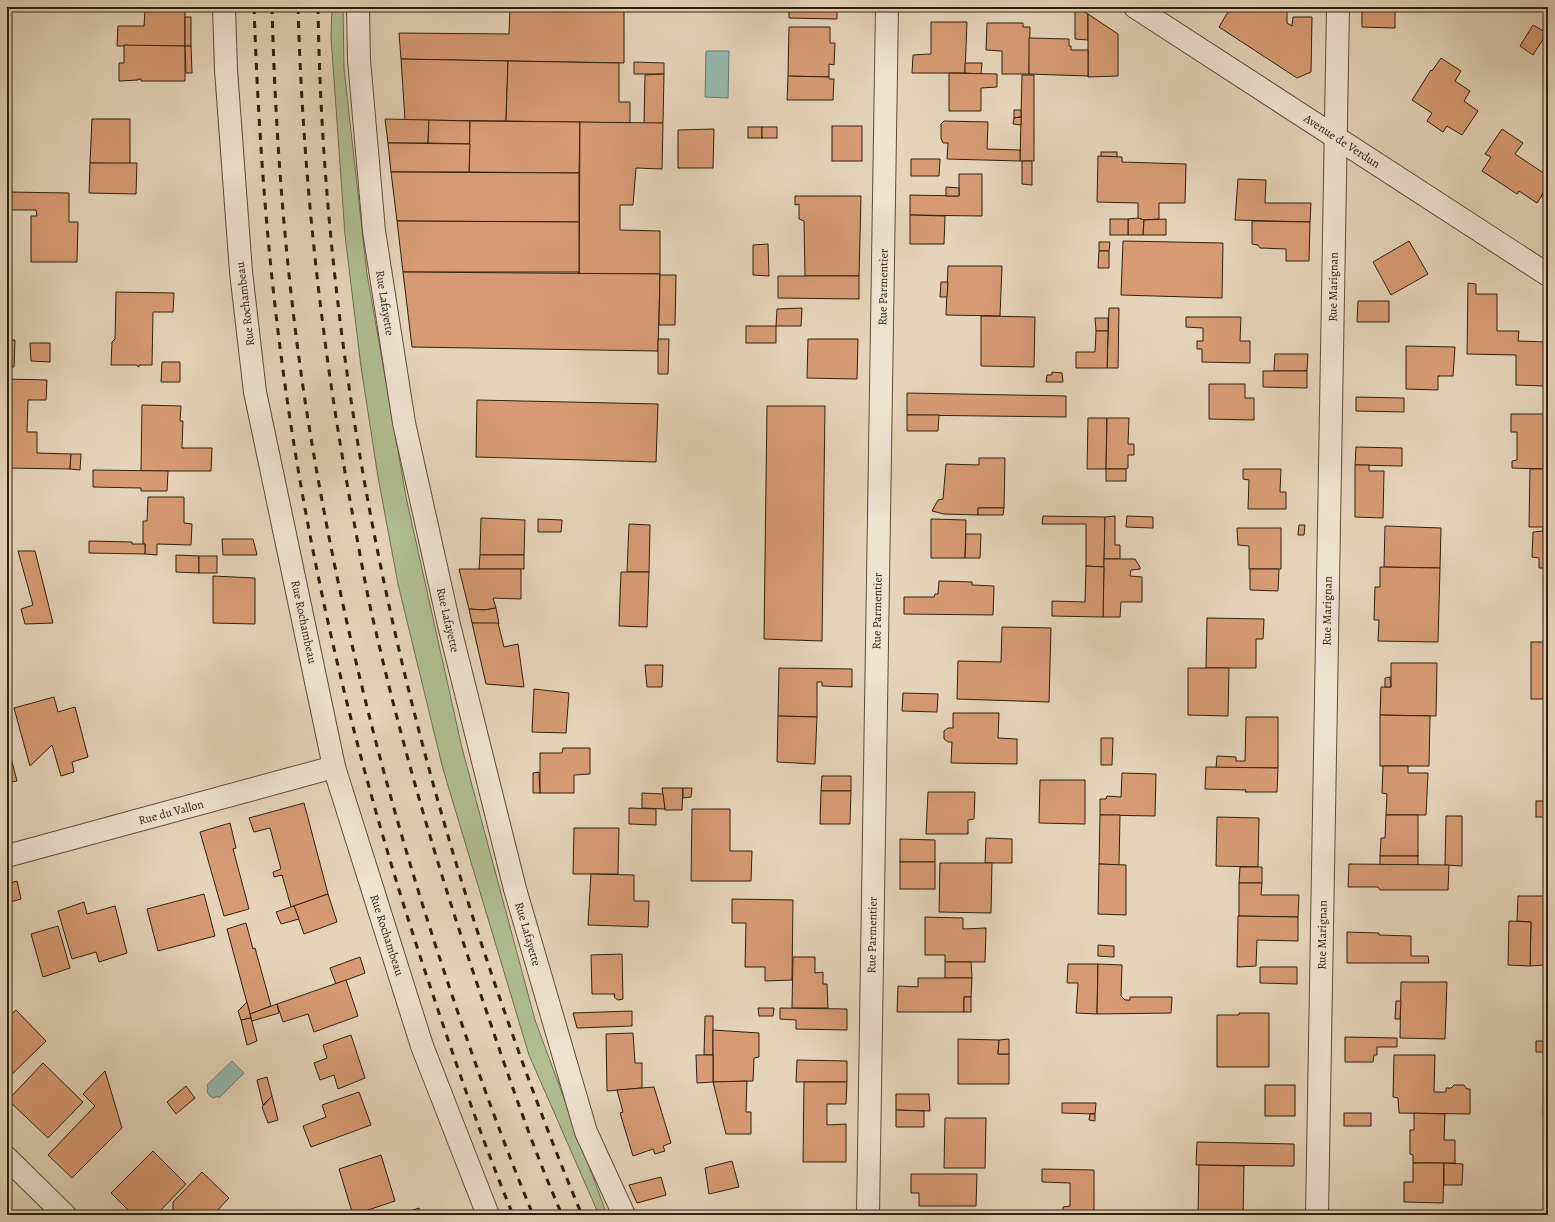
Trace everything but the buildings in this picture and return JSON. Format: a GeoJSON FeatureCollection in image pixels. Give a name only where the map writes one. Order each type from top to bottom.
{"type":"FeatureCollection","features":[{"type":"Feature","properties":{"kind":"street","name":"Rue Rochambeau"},"geometry":{"type":"LineString","coordinates":[[224,7],[226,70],[240,272],[255,392],[334,768],[422,1046],[488,1215]]}},
{"type":"Feature","properties":{"kind":"street","name":"Rue Lafayette"},"geometry":{"type":"LineString","coordinates":[[358,7],[359,60],[374,231],[404,423],[449,625],[515,889],[586,1132],[624,1215]]}},
{"type":"Feature","properties":{"kind":"street","name":"Rue Parmentier"},"geometry":{"type":"LineString","coordinates":[[868,1215],[887,7]]}},
{"type":"Feature","properties":{"kind":"street","name":"Avenue de Verdun"},"geometry":{"type":"LineString","coordinates":[[1135,7],[1548,275]]}},
{"type":"Feature","properties":{"kind":"street","name":"Rue Marignan"},"geometry":{"type":"LineString","coordinates":[[1317,1215],[1338,7]]}},
{"type":"Feature","properties":{"kind":"street","name":"Rue du Vallon"},"geometry":{"type":"LineString","coordinates":[[7,856],[334,768]]}},
{"type":"Feature","properties":{"kind":"street"},"geometry":{"type":"LineString","coordinates":[[7,1158],[65,1215]]}},
{"type":"Feature","properties":{"kind":"green space"},"geometry":{"type":"Polygon","coordinates":[[[332,7],[343,7],[344,69],[367,274],[406,497],[462,748],[535,1020],[607,1215],[599,1215],[529,1055],[443,769],[398,584],[378,477],[361,367],[345,235],[331,37],[332,7]]]}},
{"type":"Feature","properties":{"kind":"water"},"geometry":{"type":"Polygon","coordinates":[[[706,51],[729,51],[728,98],[705,97],[706,51]]]}},
{"type":"Feature","properties":{"kind":"water"},"geometry":{"type":"Polygon","coordinates":[[[232,1061],[244,1073],[219,1098],[218,1096],[213,1098],[207,1092],[207,1085],[232,1061]]]}},
{"type":"Feature","properties":{"kind":"railway"},"geometry":{"type":"LineString","coordinates":[[254,7],[263,181],[281,355],[307,517],[323,597],[361,757],[383,836],[432,992],[491,1160],[513,1215]]}},
{"type":"Feature","properties":{"kind":"railway"},"geometry":{"type":"LineString","coordinates":[[272,7],[277,122],[285,238],[291,295],[298,353],[316,467],[342,600],[373,732],[430,928],[480,1076],[533,1215]]}},
{"type":"Feature","properties":{"kind":"railway"},"geometry":{"type":"LineString","coordinates":[[298,7],[304,137],[316,266],[332,394],[370,605],[399,726],[425,820],[453,912],[521,1110],[562,1215]]}},
{"type":"Feature","properties":{"kind":"railway"},"geometry":{"type":"LineString","coordinates":[[318,7],[323,133],[333,258],[348,383],[369,507],[394,630],[425,752],[459,873],[518,1049],[582,1215]]}}]}
